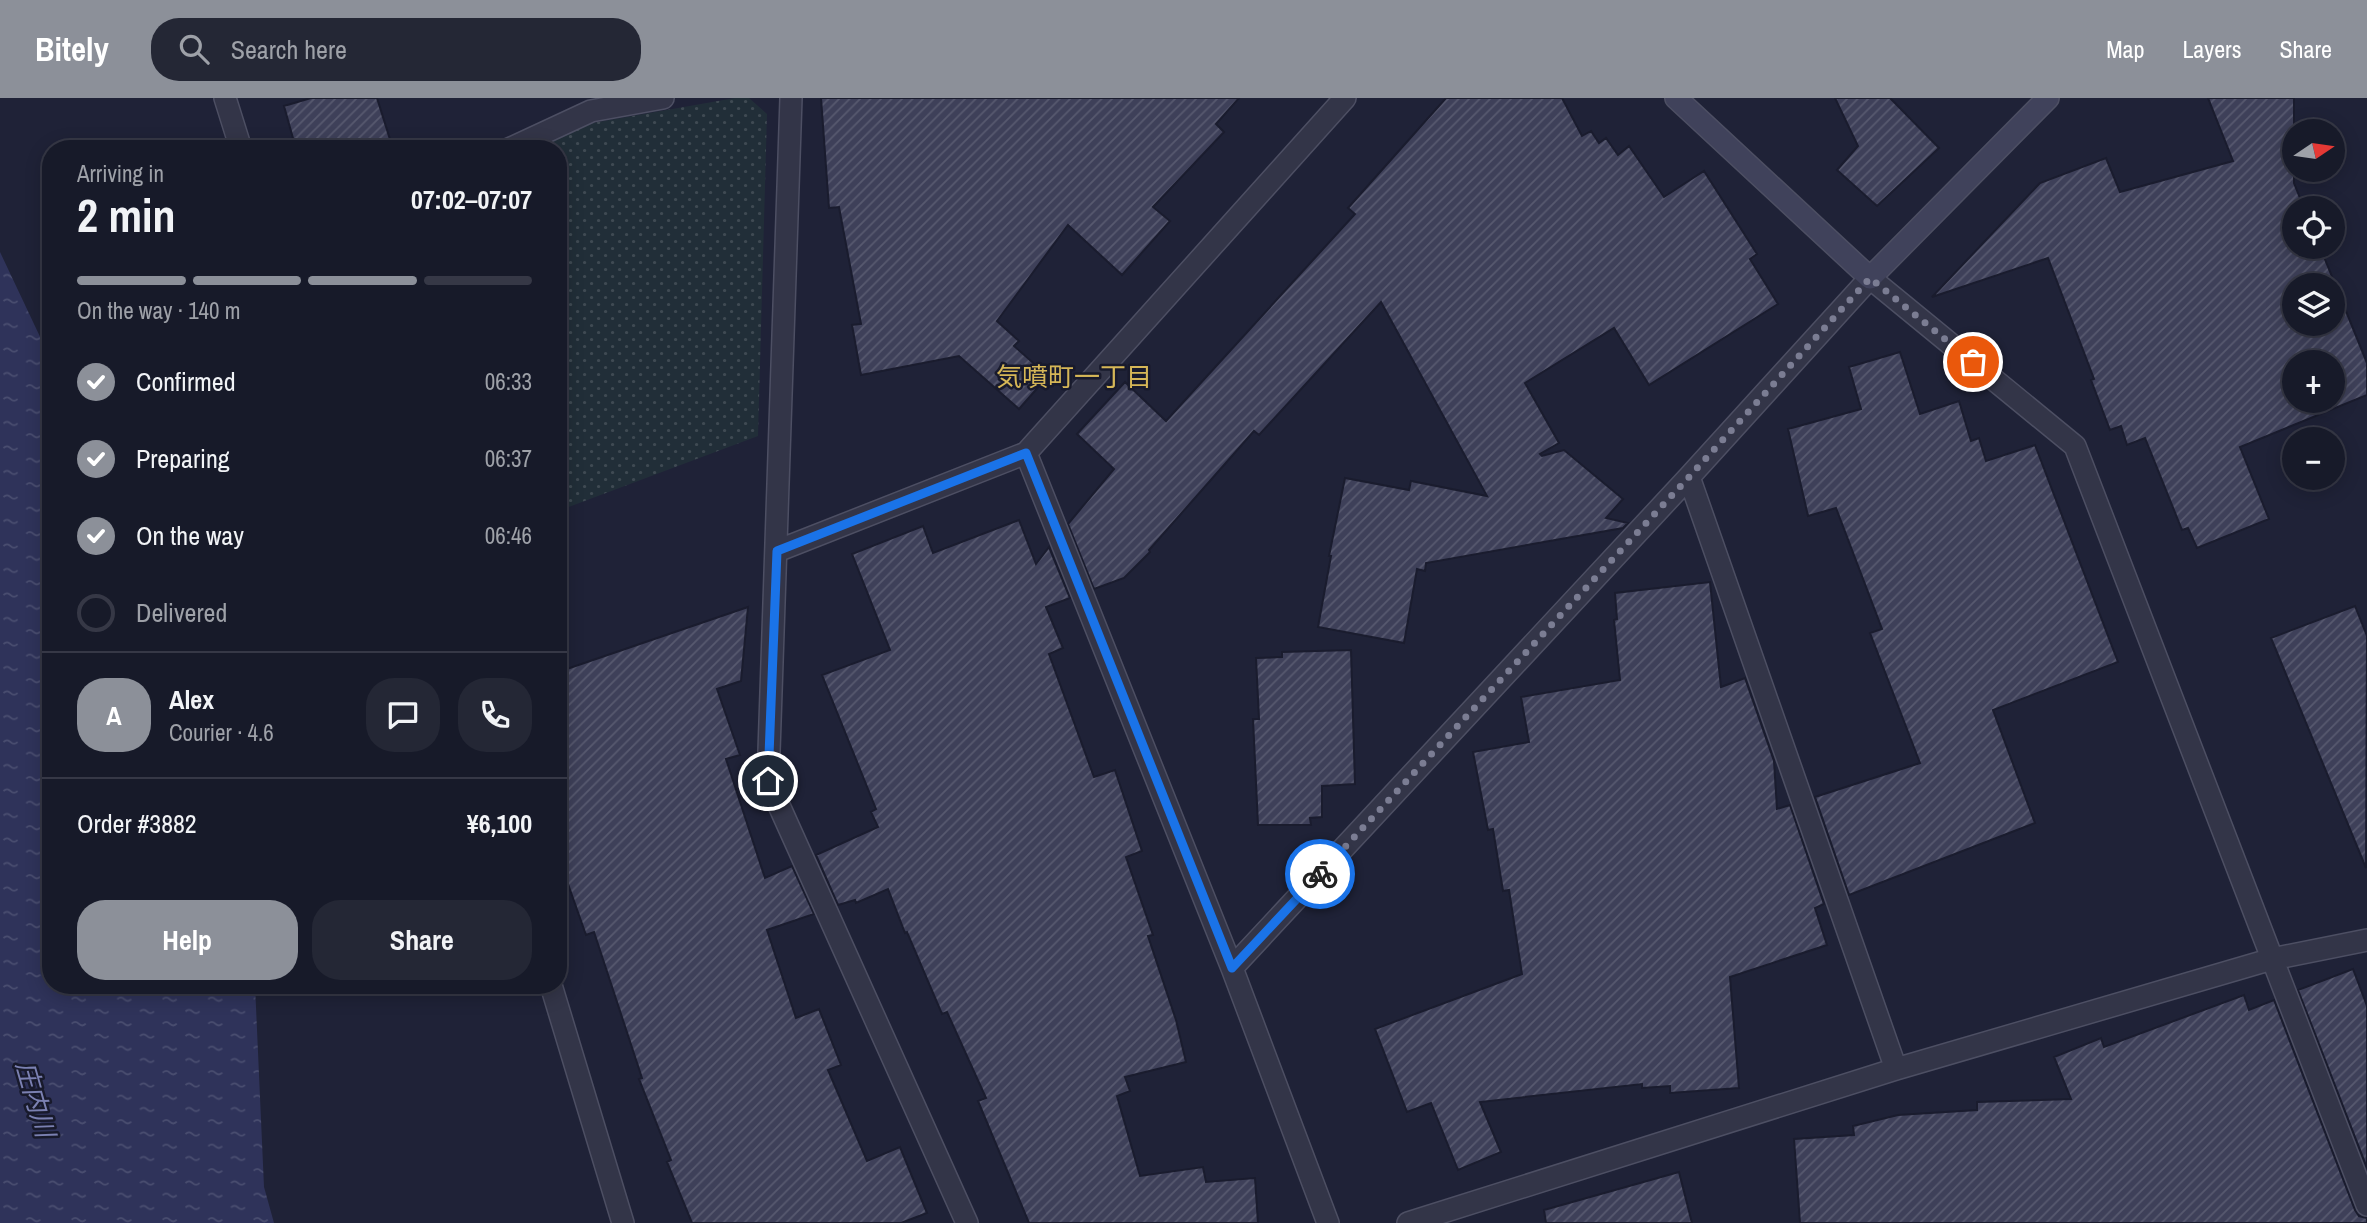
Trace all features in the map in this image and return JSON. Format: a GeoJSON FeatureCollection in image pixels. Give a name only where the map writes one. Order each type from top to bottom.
{"type":"FeatureCollection","features":[{"type":"Feature","properties":{"kind":"street"},"geometry":{"type":"LineString","coordinates":[[225,98],[238,140]]}},
{"type":"Feature","properties":{"kind":"street"},"geometry":{"type":"LineString","coordinates":[[528,140],[591,111],[663,98]]}},
{"type":"Feature","properties":{"kind":"street"},"geometry":{"type":"LineString","coordinates":[[791,98],[768,781],[967,1223]]}},
{"type":"Feature","properties":{"kind":"street"},"geometry":{"type":"LineString","coordinates":[[777,551],[1026,453],[1345,98]]}},
{"type":"Feature","properties":{"kind":"street"},"geometry":{"type":"LineString","coordinates":[[1676,98],[1870,278],[2075,446],[2367,1205]]}},
{"type":"Feature","properties":{"kind":"street"},"geometry":{"type":"LineString","coordinates":[[1232,968],[1689,477],[1870,278],[2048,98]]}},
{"type":"Feature","properties":{"kind":"street"},"geometry":{"type":"LineString","coordinates":[[1026,453],[1232,968],[1328,1223]]}},
{"type":"Feature","properties":{"kind":"street"},"geometry":{"type":"LineString","coordinates":[[1689,477],[1896,1069]]}},
{"type":"Feature","properties":{"kind":"street"},"geometry":{"type":"LineString","coordinates":[[1408,1223],[1896,1069],[2272,959],[2367,940]]}},
{"type":"Feature","properties":{"kind":"street"},"geometry":{"type":"LineString","coordinates":[[554,994],[624,1223]]}},
{"type":"Feature","properties":{"kind":"shaded area"},"geometry":{"type":"Polygon","coordinates":[[[735,98],[749,98],[767,114],[758,436],[567,508],[567,140],[541,140],[564,128],[735,98]]]}},
{"type":"Feature","properties":{"kind":"water","name":"庄内川"},"geometry":{"type":"Polygon","coordinates":[[[0,252],[42,341],[42,994],[255,994],[264,1187],[274,1223],[0,1223],[0,252]]]}},
{"type":"Feature","properties":{"kind":"building"},"geometry":{"type":"Polygon","coordinates":[[[311,98],[377,98],[390,140],[293,140],[284,106],[311,98]]]}},
{"type":"Feature","properties":{"kind":"building"},"geometry":{"type":"Polygon","coordinates":[[[821,98],[1239,98],[1216,124],[1224,132],[1153,207],[1170,221],[1122,275],[1068,225],[997,321],[1019,341],[1014,346],[1048,376],[1019,409],[959,356],[861,375],[852,325],[861,324],[839,207],[829,208],[821,98]]]}},
{"type":"Feature","properties":{"kind":"building"},"geometry":{"type":"Polygon","coordinates":[[[1446,98],[1562,98],[1582,136],[1591,131],[1599,143],[1606,138],[1618,155],[1629,146],[1664,197],[1704,171],[1757,254],[1750,259],[1778,304],[1649,385],[1614,328],[1525,383],[1559,443],[1540,454],[1542,456],[1564,450],[1623,499],[1606,518],[1628,523],[1623,528],[1426,563],[1425,571],[1417,569],[1404,643],[1318,627],[1345,478],[1409,490],[1411,481],[1487,496],[1381,302],[1259,435],[1254,431],[1150,552],[1124,578],[1094,589],[1068,524],[1114,469],[1077,434],[1125,382],[1166,421],[1355,214],[1348,208],[1446,98]]]}},
{"type":"Feature","properties":{"kind":"building"},"geometry":{"type":"Polygon","coordinates":[[[1835,98],[1890,98],[1939,148],[1877,206],[1837,170],[1858,146],[1835,98]]]}},
{"type":"Feature","properties":{"kind":"building"},"geometry":{"type":"Polygon","coordinates":[[[2208,98],[2294,98],[2294,119],[2282,119],[2282,182],[2294,182],[2299,196],[2282,196],[2282,259],[2325,259],[2331,273],[2282,273],[2282,336],[2345,336],[2345,309],[2367,363],[2367,395],[2345,404],[2345,350],[2282,350],[2282,413],[2323,413],[2289,427],[2282,427],[2282,430],[2240,447],[2269,519],[2197,548],[2188,528],[2182,530],[2145,438],[2127,445],[2121,426],[2110,430],[2091,380],[2094,379],[2048,258],[1932,297],[2040,183],[2106,158],[2120,192],[2233,161],[2208,98]]]}},
{"type":"Feature","properties":{"kind":"building"},"geometry":{"type":"Polygon","coordinates":[[[1900,352],[1920,414],[1959,401],[1971,441],[1979,438],[1986,461],[2035,445],[2118,662],[1993,710],[2035,823],[1849,895],[1815,797],[1920,763],[1870,633],[1882,629],[1836,508],[1808,516],[1788,429],[1861,409],[1849,367],[1900,352]]]}},
{"type":"Feature","properties":{"kind":"building"},"geometry":{"type":"Polygon","coordinates":[[[1019,520],[1036,564],[1049,547],[1070,598],[1046,607],[1063,648],[1049,654],[1094,777],[1115,770],[1142,851],[1126,857],[1153,935],[1148,936],[1176,1020],[1186,1062],[1125,1077],[1130,1091],[1117,1096],[1140,1176],[1203,1167],[1206,1182],[1255,1178],[1258,1223],[1029,1223],[978,1101],[986,1098],[947,1012],[942,1014],[888,889],[856,903],[855,900],[838,905],[816,855],[878,827],[871,812],[876,809],[822,675],[890,650],[852,554],[923,526],[933,553],[1019,520]]]}},
{"type":"Feature","properties":{"kind":"building"},"geometry":{"type":"Polygon","coordinates":[[[1710,582],[1721,687],[1745,678],[1774,761],[1777,809],[1790,805],[1824,904],[1815,908],[1827,945],[1730,977],[1739,1088],[1670,1093],[1670,1086],[1642,1088],[1642,1084],[1480,1102],[1501,1152],[1458,1170],[1431,1103],[1407,1112],[1375,1029],[1522,974],[1509,890],[1503,891],[1493,829],[1488,830],[1473,752],[1529,742],[1521,697],[1620,680],[1614,620],[1617,619],[1615,593],[1710,582]]]}},
{"type":"Feature","properties":{"kind":"building"},"geometry":{"type":"Polygon","coordinates":[[[2355,606],[2367,636],[2366,868],[2271,638],[2355,606]]]}},
{"type":"Feature","properties":{"kind":"building"},"geometry":{"type":"Polygon","coordinates":[[[748,607],[741,681],[717,689],[740,755],[726,759],[765,878],[792,866],[814,914],[767,930],[796,1018],[819,1009],[841,1065],[828,1070],[867,1161],[900,1147],[927,1213],[901,1223],[692,1223],[667,1162],[671,1160],[639,1079],[642,1078],[594,932],[586,935],[567,884],[567,669],[748,607]]]}},
{"type":"Feature","properties":{"kind":"building"},"geometry":{"type":"Polygon","coordinates":[[[1351,650],[1355,784],[1322,786],[1322,817],[1310,818],[1311,825],[1258,825],[1253,719],[1259,719],[1256,658],[1282,657],[1282,652],[1351,650]]]}},
{"type":"Feature","properties":{"kind":"building"},"geometry":{"type":"Polygon","coordinates":[[[2353,969],[2367,1006],[2367,1168],[2298,990],[2353,969]]]}},
{"type":"Feature","properties":{"kind":"building"},"geometry":{"type":"Polygon","coordinates":[[[2244,995],[2249,1010],[2274,1000],[2355,1210],[2359,1216],[2367,1218],[2367,1223],[1800,1223],[1794,1139],[1854,1135],[1853,1126],[1898,1115],[1977,1110],[1977,1102],[2071,1099],[2054,1057],[2101,1038],[2104,1047],[2244,995]]]}},
{"type":"Feature","properties":{"kind":"building"},"geometry":{"type":"Polygon","coordinates":[[[1679,1172],[1692,1223],[1546,1223],[1544,1210],[1679,1172]]]}},
{"type":"Feature","properties":{"kind":"way so far"},"geometry":{"type":"LineString","coordinates":[[1320,874],[1870,278],[1973,362]]}},
{"type":"Feature","properties":{"kind":"district","name":"気噴町一丁目"},"geometry":{"type":"Point","coordinates":[1074,376]}},
{"type":"Feature","properties":{"kind":"route"},"geometry":{"type":"LineString","coordinates":[[768,781],[777,551],[1026,453],[1232,968],[1320,874]]}}]}
